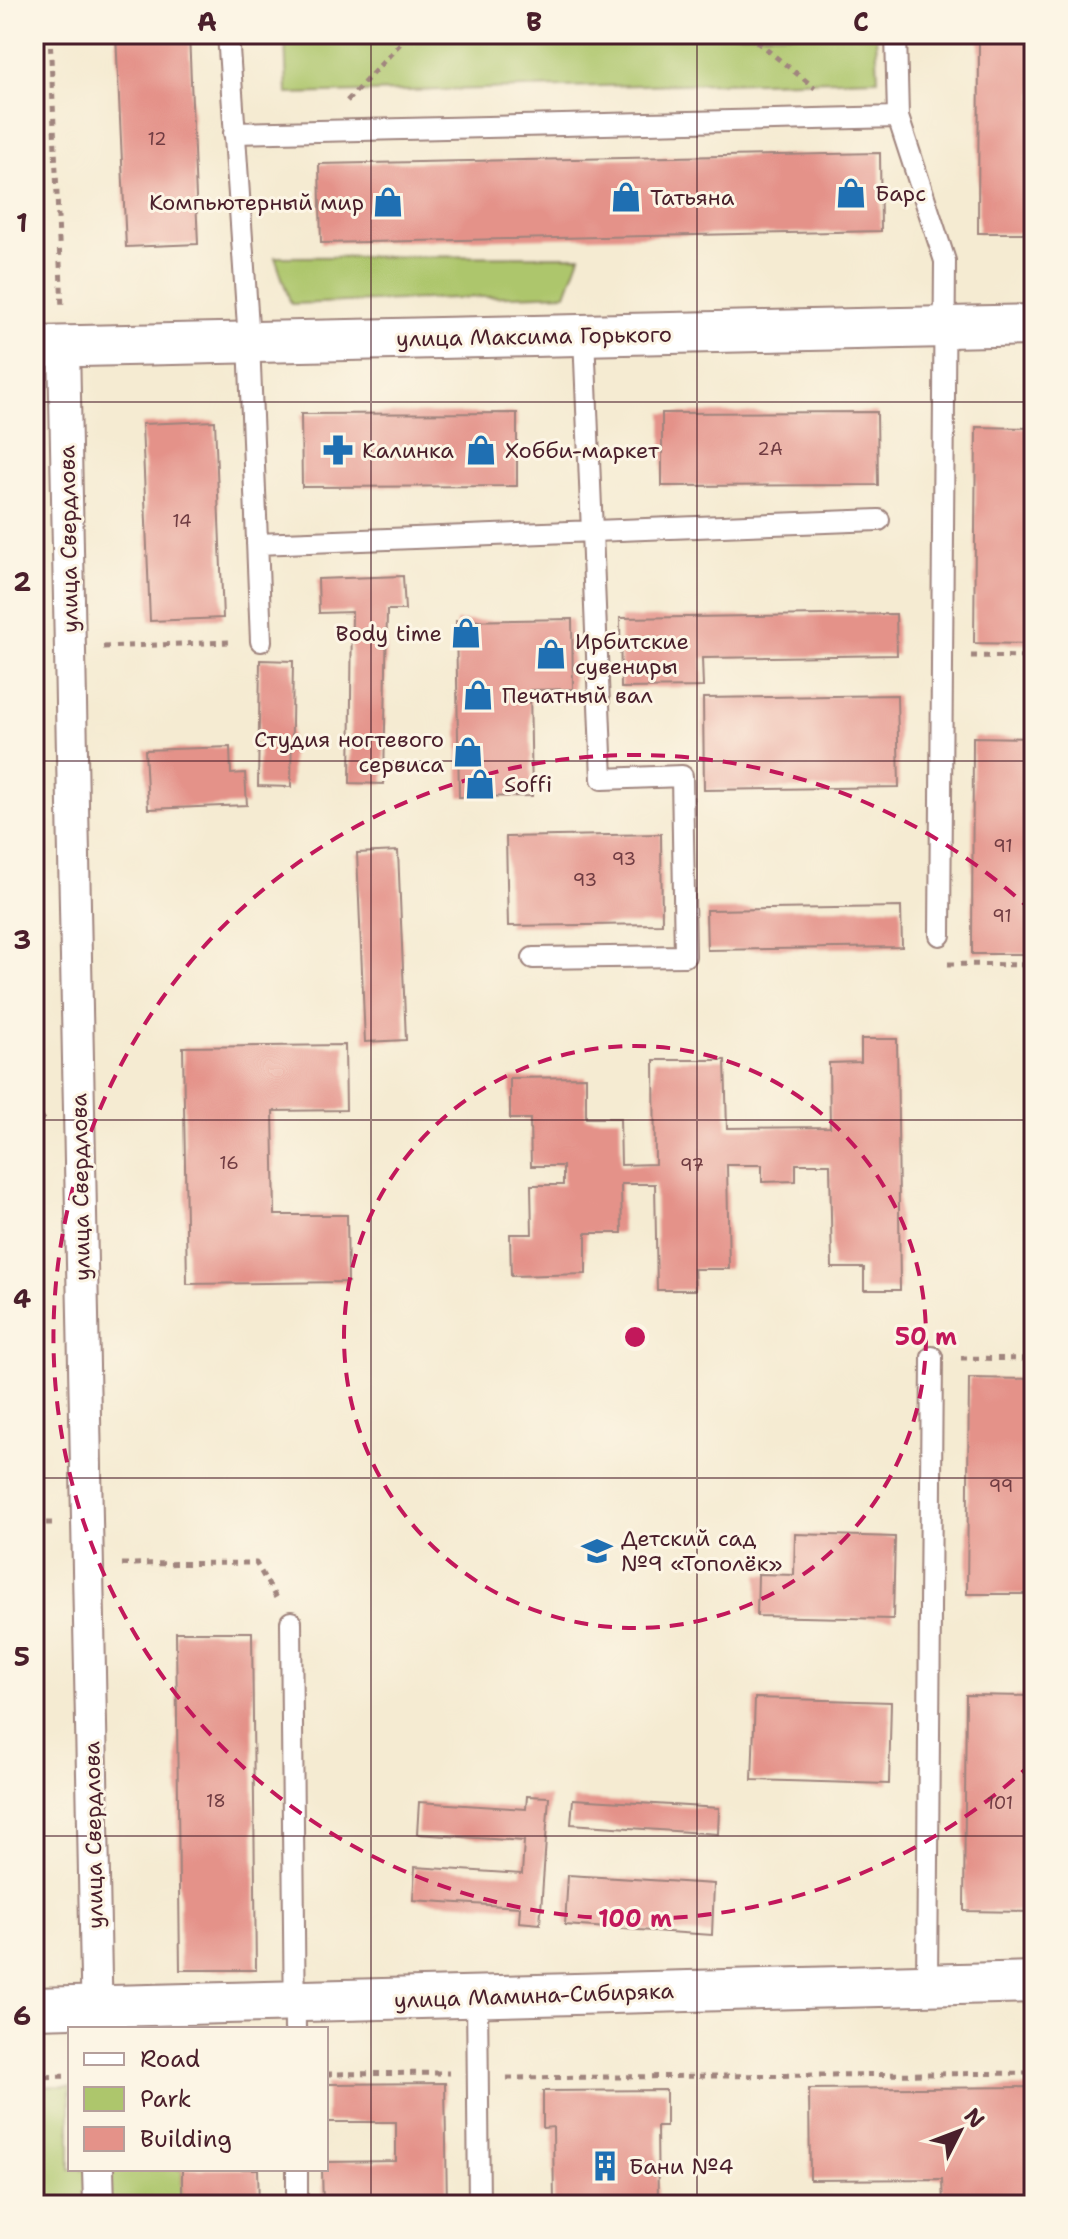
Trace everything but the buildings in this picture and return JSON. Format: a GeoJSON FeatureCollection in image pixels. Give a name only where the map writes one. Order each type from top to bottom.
{"type":"FeatureCollection","features":[{"type":"Feature","properties":{"kind":"street","name":"улица Максима Горького"},"geometry":{"type":"LineString","coordinates":[[49,346],[1034,325]]}},
{"type":"Feature","properties":{"kind":"street","name":"улица Свердлова"},"geometry":{"type":"LineString","coordinates":[[49,346],[70,648],[97,2018]]}},
{"type":"Feature","properties":{"kind":"street","name":"улица Мамина-Сибиряка"},"geometry":{"type":"LineString","coordinates":[[34,2008],[97,2018],[295,2015],[477,1996],[1034,1982]]}},
{"type":"Feature","properties":{"kind":"street"},"geometry":{"type":"LineString","coordinates":[[98,2171],[99,2205]]}},
{"type":"Feature","properties":{"kind":"lane"},"geometry":{"type":"LineString","coordinates":[[228,34],[249,341],[261,641]]}},
{"type":"Feature","properties":{"kind":"lane"},"geometry":{"type":"LineString","coordinates":[[896,34],[898,117],[945,261],[940,935]]}},
{"type":"Feature","properties":{"kind":"lane"},"geometry":{"type":"LineString","coordinates":[[234,133],[898,117]]}},
{"type":"Feature","properties":{"kind":"lane"},"geometry":{"type":"LineString","coordinates":[[533,958],[685,956],[682,776],[602,779],[584,335]]}},
{"type":"Feature","properties":{"kind":"lane"},"geometry":{"type":"LineString","coordinates":[[257,544],[879,520]]}},
{"type":"Feature","properties":{"kind":"lane"},"geometry":{"type":"LineString","coordinates":[[927,1985],[932,1357]]}},
{"type":"Feature","properties":{"kind":"lane"},"geometry":{"type":"LineString","coordinates":[[291,1622],[295,2015]]}},
{"type":"Feature","properties":{"kind":"lane"},"geometry":{"type":"LineString","coordinates":[[477,1996],[479,2205]]}},
{"type":"Feature","properties":{"kind":"lane"},"geometry":{"type":"LineString","coordinates":[[297,2171],[297,2205]]}},
{"type":"Feature","properties":{"kind":"path"},"geometry":{"type":"LineString","coordinates":[[49,346],[50,34]]}},
{"type":"Feature","properties":{"kind":"path"},"geometry":{"type":"LineString","coordinates":[[320,131],[409,34]]}},
{"type":"Feature","properties":{"kind":"path"},"geometry":{"type":"LineString","coordinates":[[747,34],[853,118]]}},
{"type":"Feature","properties":{"kind":"path"},"geometry":{"type":"LineString","coordinates":[[70,648],[261,641]]}},
{"type":"Feature","properties":{"kind":"path"},"geometry":{"type":"LineString","coordinates":[[942,656],[1034,657]]}},
{"type":"Feature","properties":{"kind":"path"},"geometry":{"type":"LineString","coordinates":[[940,935],[940,964],[1034,965]]}},
{"type":"Feature","properties":{"kind":"path"},"geometry":{"type":"LineString","coordinates":[[932,1357],[1034,1359]]}},
{"type":"Feature","properties":{"kind":"path"},"geometry":{"type":"LineString","coordinates":[[88,1564],[256,1563],[291,1622]]}},
{"type":"Feature","properties":{"kind":"path"},"geometry":{"type":"LineString","coordinates":[[328,2074],[445,2073],[478,2078],[1034,2073]]}},
{"type":"Feature","properties":{"kind":"path"},"geometry":{"type":"LineString","coordinates":[[34,2077],[68,2076]]}},
{"type":"Feature","properties":{"kind":"green space"},"geometry":{"type":"Polygon","coordinates":[[[285,34],[876,34],[878,79],[287,94],[285,34]]]}},
{"type":"Feature","properties":{"kind":"green space"},"geometry":{"type":"Polygon","coordinates":[[[580,256],[566,294],[291,304],[275,257],[580,256]]]}},
{"type":"Feature","properties":{"kind":"green space"},"geometry":{"type":"Polygon","coordinates":[[[34,2086],[68,2086],[68,2171],[182,2171],[182,2205],[34,2205],[34,2086]]]}},
{"type":"Feature","properties":{"kind":"place","name":"Барс"},"geometry":{"type":"Point","coordinates":[851,193]}},
{"type":"Feature","properties":{"kind":"place","name":"Татьяна"},"geometry":{"type":"Point","coordinates":[626,197]}},
{"type":"Feature","properties":{"kind":"place","name":"Компьютерный мир"},"geometry":{"type":"Point","coordinates":[388,202]}},
{"type":"Feature","properties":{"kind":"place","name":"Калинка"},"geometry":{"type":"Point","coordinates":[338,450]}},
{"type":"Feature","properties":{"kind":"place","name":"Хобби-маркет"},"geometry":{"type":"Point","coordinates":[481,450]}},
{"type":"Feature","properties":{"kind":"place","name":"Body time"},"geometry":{"type":"Point","coordinates":[466,633]}},
{"type":"Feature","properties":{"kind":"place","name":"Ирбитские сувениры"},"geometry":{"type":"Point","coordinates":[551,654]}},
{"type":"Feature","properties":{"kind":"place","name":"Печатный вал"},"geometry":{"type":"Point","coordinates":[478,695]}},
{"type":"Feature","properties":{"kind":"place","name":"Студия ногтевого сервиса"},"geometry":{"type":"Point","coordinates":[468,752]}},
{"type":"Feature","properties":{"kind":"place","name":"Soffi"},"geometry":{"type":"Point","coordinates":[480,784]}},
{"type":"Feature","properties":{"kind":"place","name":"Детский сад №9 «Тополёк»"},"geometry":{"type":"Point","coordinates":[597,1551]}},
{"type":"Feature","properties":{"kind":"place","name":"Бани №4"},"geometry":{"type":"Point","coordinates":[605,2166]}}]}
